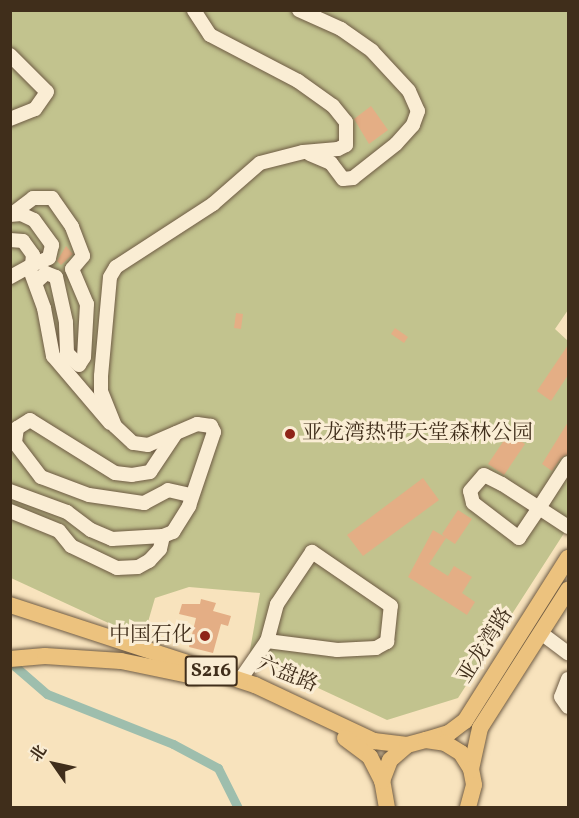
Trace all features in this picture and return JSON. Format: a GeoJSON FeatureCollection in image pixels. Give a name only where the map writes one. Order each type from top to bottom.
{"type":"FeatureCollection","features":[{"type":"Feature","properties":{"kind":"main road","name":"亚龙湾路"},"geometry":{"type":"LineString","coordinates":[[426,740],[448,733],[465,721],[568,558]]}},
{"type":"Feature","properties":{"kind":"main road","name":"亚龙湾路"},"geometry":{"type":"LineString","coordinates":[[468,807],[474,785],[471,769],[480,728],[568,590]]}},
{"type":"Feature","properties":{"kind":"main road","name":"六盘路"},"geometry":{"type":"LineString","coordinates":[[10,605],[240,680],[289,699],[374,741],[408,745]]}},
{"type":"Feature","properties":{"kind":"main road","name":"六盘路"},"geometry":{"type":"LineString","coordinates":[[10,659],[33,657],[121,661],[186,674],[246,692],[354,743],[370,757],[382,781]]}},
{"type":"Feature","properties":{"kind":"main road","name":"S216"},"geometry":{"type":"LineString","coordinates":[[408,745],[426,740]]}},
{"type":"Feature","properties":{"kind":"main road"},"geometry":{"type":"LineString","coordinates":[[426,740],[453,748],[471,769]]}},
{"type":"Feature","properties":{"kind":"main road"},"geometry":{"type":"LineString","coordinates":[[382,781],[390,760],[408,745]]}},
{"type":"Feature","properties":{"kind":"main road","name":"S216"},"geometry":{"type":"LineString","coordinates":[[382,781],[387,807]]}},
{"type":"Feature","properties":{"kind":"street"},"geometry":{"type":"LineString","coordinates":[[123,437],[104,402],[101,376],[107,292],[116,267],[213,204],[248,170],[270,159],[303,152],[326,152],[346,145],[348,130],[343,116],[298,81],[210,35],[194,10]]}},
{"type":"Feature","properties":{"kind":"street"},"geometry":{"type":"LineString","coordinates":[[299,10],[341,29],[372,51],[409,91],[418,111],[413,125],[396,144],[352,177],[343,179],[331,163],[303,152]]}},
{"type":"Feature","properties":{"kind":"street"},"geometry":{"type":"LineString","coordinates":[[10,55],[47,92],[35,109],[10,119]]}},
{"type":"Feature","properties":{"kind":"street"},"geometry":{"type":"LineString","coordinates":[[11,214],[33,198],[52,198],[72,227],[83,256],[72,269],[87,304],[84,357],[79,365],[67,353],[66,322],[56,277],[46,273],[36,282]]}},
{"type":"Feature","properties":{"kind":"street"},"geometry":{"type":"LineString","coordinates":[[10,277],[49,258],[52,245],[34,220],[11,214]]}},
{"type":"Feature","properties":{"kind":"street"},"geometry":{"type":"LineString","coordinates":[[10,240],[29,245],[30,266],[36,282],[53,356],[123,437],[148,446],[204,423],[214,432],[179,523],[164,536],[160,549],[149,561],[138,567],[117,567],[71,546],[59,531],[10,511]]}},
{"type":"Feature","properties":{"kind":"street"},"geometry":{"type":"LineString","coordinates":[[176,433],[150,472],[132,475],[115,473],[30,420],[17,428],[15,443],[41,477],[89,495],[144,503],[168,490],[190,495]]}},
{"type":"Feature","properties":{"kind":"street"},"geometry":{"type":"LineString","coordinates":[[568,463],[539,508],[519,538],[473,503],[470,491],[484,475],[539,508],[568,527]]}},
{"type":"Feature","properties":{"kind":"street"},"geometry":{"type":"LineString","coordinates":[[10,491],[67,512],[91,530],[112,539],[164,536]]}},
{"type":"Feature","properties":{"kind":"street"},"geometry":{"type":"LineString","coordinates":[[240,680],[267,641],[277,604],[312,552],[391,606],[387,642],[376,648],[337,650],[267,641]]}},
{"type":"Feature","properties":{"kind":"street"},"geometry":{"type":"LineString","coordinates":[[541,633],[568,653]]}},
{"type":"Feature","properties":{"kind":"street"},"geometry":{"type":"LineString","coordinates":[[568,679],[561,698],[568,707]]}},
{"type":"Feature","properties":{"kind":"green space","name":"亚龙湾热带天堂森林公园"},"geometry":{"type":"Polygon","coordinates":[[[11,11],[568,11],[568,310],[555,329],[568,341],[568,527],[458,698],[387,720],[249,656],[260,593],[189,587],[155,598],[143,639],[11,578],[11,11]]]}},
{"type":"Feature","properties":{"kind":"building"},"geometry":{"type":"Polygon","coordinates":[[[371,106],[388,130],[369,144],[354,119],[371,106]]]}},
{"type":"Feature","properties":{"kind":"building"},"geometry":{"type":"Polygon","coordinates":[[[66,246],[73,254],[61,265],[57,261],[66,246]]]}},
{"type":"Feature","properties":{"kind":"building"},"geometry":{"type":"Polygon","coordinates":[[[236,313],[243,314],[241,329],[234,328],[236,313]]]}},
{"type":"Feature","properties":{"kind":"building"},"geometry":{"type":"Polygon","coordinates":[[[395,328],[408,337],[404,343],[391,334],[395,328]]]}},
{"type":"Feature","properties":{"kind":"building"},"geometry":{"type":"Polygon","coordinates":[[[568,345],[568,375],[551,401],[537,391],[568,345]]]}},
{"type":"Feature","properties":{"kind":"building"},"geometry":{"type":"Polygon","coordinates":[[[568,422],[568,454],[561,458],[552,471],[542,464],[568,422]]]}},
{"type":"Feature","properties":{"kind":"building"},"geometry":{"type":"Polygon","coordinates":[[[509,433],[525,444],[504,475],[488,464],[509,433]]]}},
{"type":"Feature","properties":{"kind":"building"},"geometry":{"type":"Polygon","coordinates":[[[423,478],[439,500],[363,556],[347,535],[423,478]]]}},
{"type":"Feature","properties":{"kind":"building"},"geometry":{"type":"Polygon","coordinates":[[[458,510],[472,519],[455,544],[446,538],[429,564],[448,576],[454,566],[472,577],[462,593],[475,602],[467,615],[408,577],[433,530],[445,537],[442,534],[458,510]]]}},
{"type":"Feature","properties":{"kind":"building"},"geometry":{"type":"Polygon","coordinates":[[[201,599],[216,603],[213,611],[231,616],[228,626],[221,624],[213,653],[189,647],[196,618],[179,614],[182,604],[200,604],[201,599]]]}},
{"type":"Feature","properties":{"kind":"waterway"},"geometry":{"type":"LineString","coordinates":[[10,662],[47,694],[173,744],[218,768],[238,808]]}},
{"type":"Feature","properties":{"kind":"place","name":"亚龙湾热带天堂森林公园"},"geometry":{"type":"Point","coordinates":[290,434]}},
{"type":"Feature","properties":{"kind":"place","name":"中国石化"},"geometry":{"type":"Point","coordinates":[205,636]}}]}
